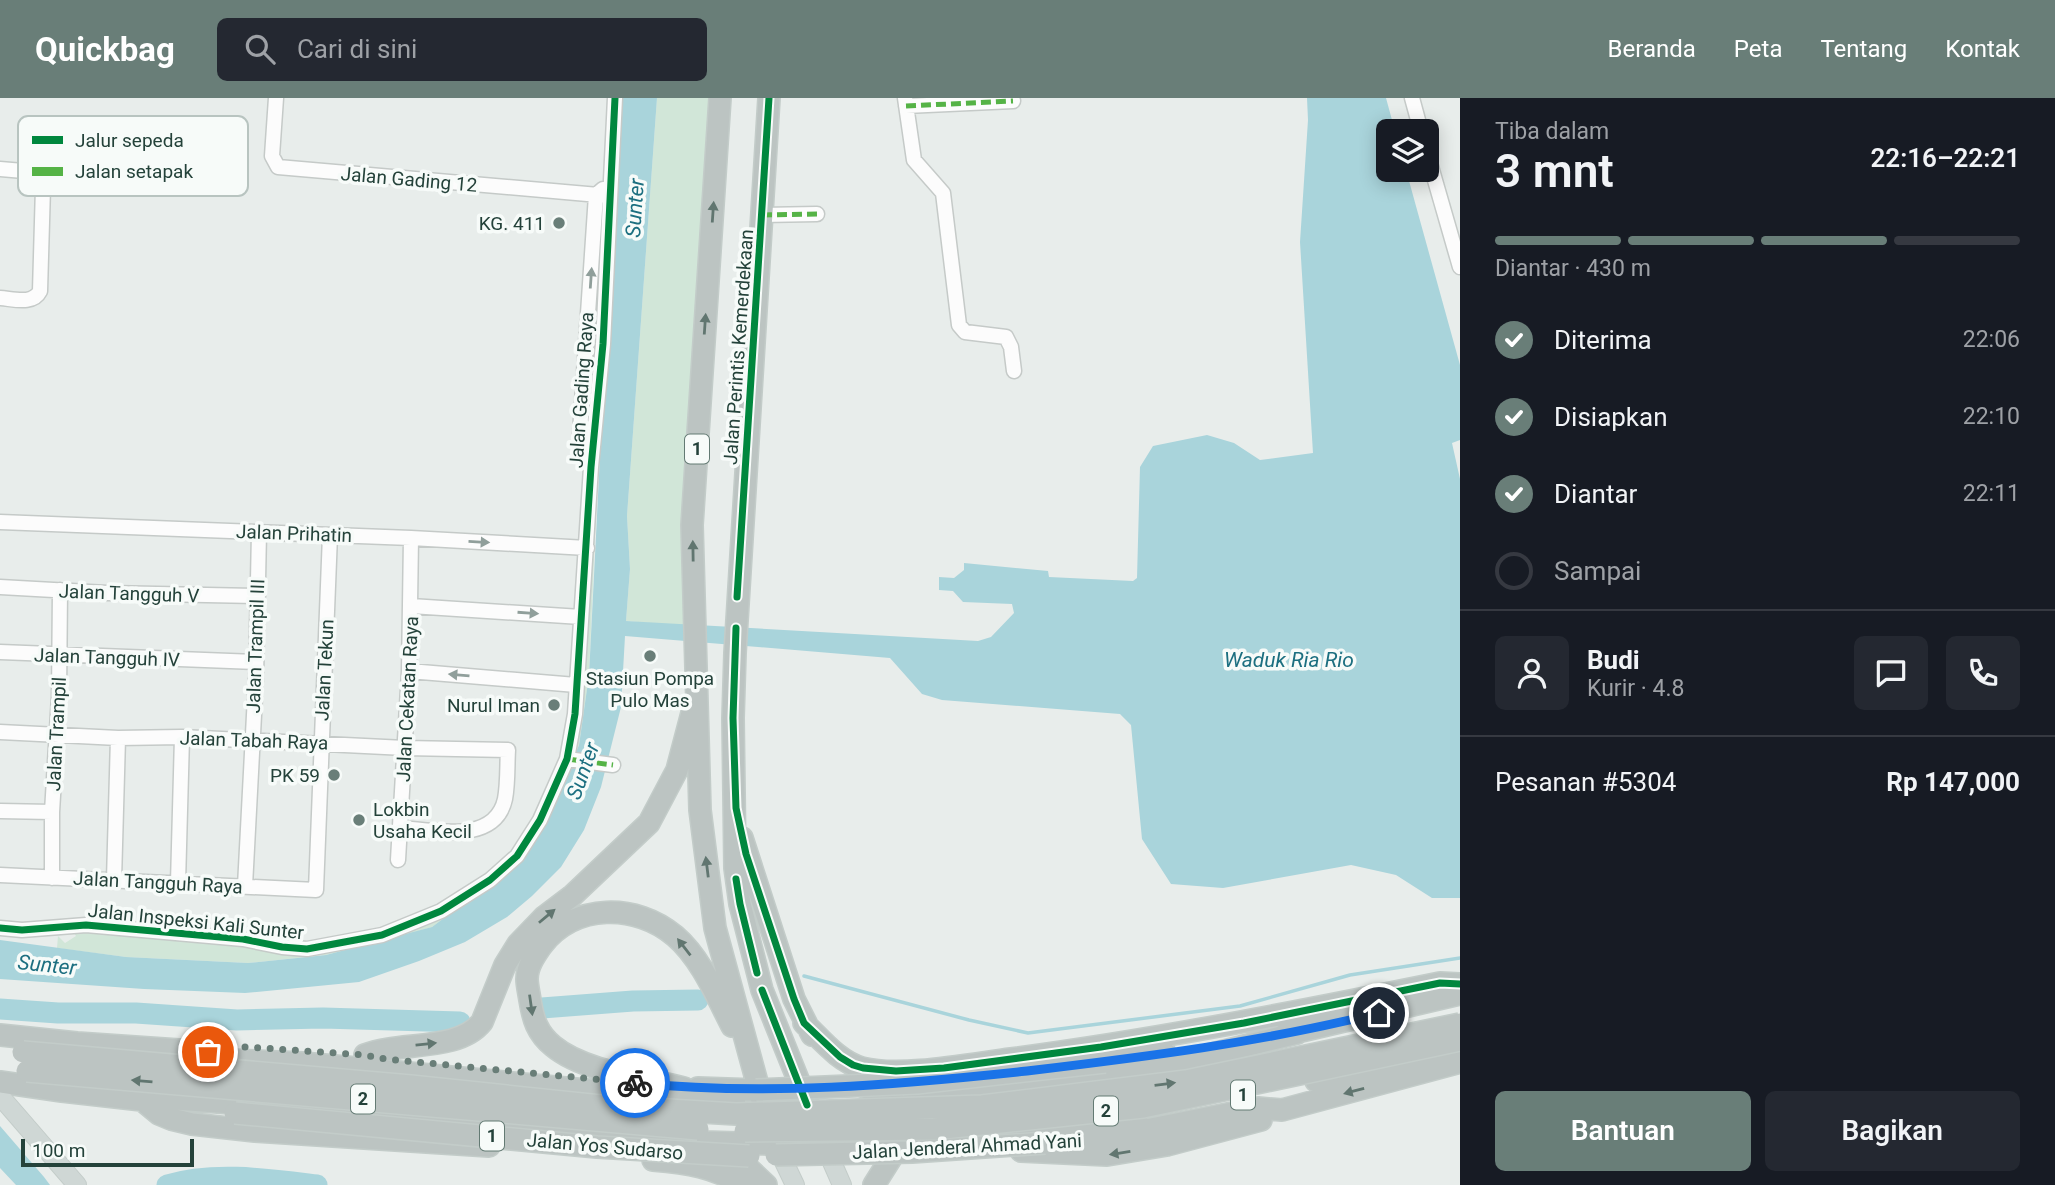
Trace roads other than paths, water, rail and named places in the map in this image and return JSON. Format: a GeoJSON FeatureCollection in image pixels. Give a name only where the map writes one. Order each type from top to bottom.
{"type":"FeatureCollection","features":[{"type":"Feature","properties":{"kind":"highway","name":"Jalan Perintis Kemerdekaan"},"geometry":{"type":"LineString","coordinates":[[720,98],[693,497],[700,810],[715,928],[729,996]]}},
{"type":"Feature","properties":{"kind":"highway","name":"Jalan Perintis Kemerdekaan"},"geometry":{"type":"LineString","coordinates":[[769,98],[736,628],[733,718],[736,879],[760,981],[824,1144]]}},
{"type":"Feature","properties":{"kind":"highway"},"geometry":{"type":"LineString","coordinates":[[375,1057],[379,1049],[453,1040],[465,1036],[482,1022],[509,958],[528,933],[649,823],[677,771],[691,718],[696,676]]}},
{"type":"Feature","properties":{"kind":"highway"},"geometry":{"type":"LineString","coordinates":[[736,808],[746,853],[776,948],[804,1023],[827,1059],[843,1075],[894,1100]]}},
{"type":"Feature","properties":{"kind":"highway"},"geometry":{"type":"LineString","coordinates":[[684,1088],[602,1068],[555,1048],[545,1039],[533,1021],[527,978],[531,962],[548,938],[580,917],[601,911],[629,913],[645,918],[677,937],[729,996],[752,1062],[776,1150]]}},
{"type":"Feature","properties":{"kind":"highway"},"geometry":{"type":"LineString","coordinates":[[804,1023],[840,1057],[853,1065],[895,1071],[944,1068],[1101,1047],[1244,1023],[1440,983],[1460,984]]}},
{"type":"Feature","properties":{"kind":"highway"},"geometry":{"type":"LineString","coordinates":[[208,1052],[232,1046],[375,1057],[684,1088],[807,1105],[894,1100],[1108,1080],[1460,994]]}},
{"type":"Feature","properties":{"kind":"highway","name":"2"},"geometry":{"type":"LineString","coordinates":[[0,1049],[600,1106],[736,1114],[982,1107],[1186,1081],[1460,1024]]}},
{"type":"Feature","properties":{"kind":"highway"},"geometry":{"type":"LineString","coordinates":[[0,1035],[208,1052],[229,1060],[303,1063],[732,1104],[760,1097],[1105,1062],[1297,1033]]}},
{"type":"Feature","properties":{"kind":"highway","name":"2"},"geometry":{"type":"LineString","coordinates":[[0,1069],[698,1129],[836,1132],[934,1129],[1143,1107],[1460,1040]]}},
{"type":"Feature","properties":{"kind":"highway","name":"Jalan Jenderal Ahmad Yani"},"geometry":{"type":"LineString","coordinates":[[776,1150],[824,1144],[955,1140],[1099,1123],[1428,1059],[1452,1064]]}},
{"type":"Feature","properties":{"kind":"highway"},"geometry":{"type":"LineString","coordinates":[[301,1108],[312,1087],[310,1075],[303,1063]]}},
{"type":"Feature","properties":{"kind":"highway","name":"Jalan Jenderal Ahmad Yani"},"geometry":{"type":"LineString","coordinates":[[776,1150],[912,1152],[1110,1137],[1258,1108],[1282,1110],[1452,1064]]}},
{"type":"Feature","properties":{"kind":"highway","name":"Jalan Yos Sudarso"},"geometry":{"type":"LineString","coordinates":[[0,1082],[142,1100],[174,1108],[597,1147],[776,1150]]}},
{"type":"Feature","properties":{"kind":"highway"},"geometry":{"type":"LineString","coordinates":[[760,1097],[793,1125],[824,1144]]}},
{"type":"Feature","properties":{"kind":"highway","name":"Jalan Yos Sudarso"},"geometry":{"type":"LineString","coordinates":[[142,1100],[175,1099],[301,1108],[776,1150]]}},
{"type":"Feature","properties":{"kind":"highway"},"geometry":{"type":"LineString","coordinates":[[142,1100],[159,1114],[192,1124],[265,1132],[521,1148],[675,1161],[719,1171],[744,1185]]}},
{"type":"Feature","properties":{"kind":"highway"},"geometry":{"type":"LineString","coordinates":[[776,1150],[807,1105]]}},
{"type":"Feature","properties":{"kind":"highway"},"geometry":{"type":"LineString","coordinates":[[955,1140],[970,1154],[1019,1151],[1107,1154],[1167,1146],[1259,1121],[1282,1110]]}},
{"type":"Feature","properties":{"kind":"highway"},"geometry":{"type":"LineString","coordinates":[[983,1137],[1019,1151]]}},
{"type":"Feature","properties":{"kind":"highway"},"geometry":{"type":"LineString","coordinates":[[703,1142],[748,1168],[766,1185]]}},
{"type":"Feature","properties":{"kind":"highway"},"geometry":{"type":"LineString","coordinates":[[874,1185],[901,1142]]}},
{"type":"Feature","properties":{"kind":"main road"},"geometry":{"type":"LineString","coordinates":[[0,1096],[77,1185]]}},
{"type":"Feature","properties":{"kind":"main road"},"geometry":{"type":"LineString","coordinates":[[824,1144],[842,1185]]}},
{"type":"Feature","properties":{"kind":"main road"},"geometry":{"type":"LineString","coordinates":[[776,1150],[795,1185]]}},
{"type":"Feature","properties":{"kind":"street","name":"Jalan Gading 12"},"geometry":{"type":"LineString","coordinates":[[276,98],[272,156],[278,167],[605,192]]}},
{"type":"Feature","properties":{"kind":"street","name":"Jalan Gading Raya"},"geometry":{"type":"LineString","coordinates":[[576,685],[591,467],[580,432],[615,98]]}},
{"type":"Feature","properties":{"kind":"street"},"geometry":{"type":"LineString","coordinates":[[1412,98],[1418,119]]}},
{"type":"Feature","properties":{"kind":"street"},"geometry":{"type":"LineString","coordinates":[[1013,101],[905,102],[914,159],[943,194],[959,325],[965,332],[1006,337],[1011,347],[1014,371]]}},
{"type":"Feature","properties":{"kind":"street"},"geometry":{"type":"LineString","coordinates":[[0,169],[18,171]]}},
{"type":"Feature","properties":{"kind":"street"},"geometry":{"type":"LineString","coordinates":[[1436,182],[1460,267]]}},
{"type":"Feature","properties":{"kind":"street"},"geometry":{"type":"LineString","coordinates":[[0,298],[29,300],[36,298],[40,291],[43,196]]}},
{"type":"Feature","properties":{"kind":"street"},"geometry":{"type":"LineString","coordinates":[[762,215],[817,214]]}},
{"type":"Feature","properties":{"kind":"street","name":"Jalan Prihatin"},"geometry":{"type":"LineString","coordinates":[[0,522],[259,531],[587,548]]}},
{"type":"Feature","properties":{"kind":"street","name":"Jalan Trampil III"},"geometry":{"type":"LineString","coordinates":[[245,886],[256,662],[259,531]]}},
{"type":"Feature","properties":{"kind":"street","name":"Jalan Tekun"},"geometry":{"type":"LineString","coordinates":[[316,890],[330,535]]}},
{"type":"Feature","properties":{"kind":"street","name":"Jalan Cekatan Raya"},"geometry":{"type":"LineString","coordinates":[[398,860],[411,606],[411,538]]}},
{"type":"Feature","properties":{"kind":"street","name":"Jalan Tangguh V"},"geometry":{"type":"LineString","coordinates":[[0,587],[119,594],[258,596]]}},
{"type":"Feature","properties":{"kind":"street","name":"Jalan Trampil"},"geometry":{"type":"LineString","coordinates":[[52,877],[60,590]]}},
{"type":"Feature","properties":{"kind":"street"},"geometry":{"type":"LineString","coordinates":[[411,606],[581,617]]}},
{"type":"Feature","properties":{"kind":"street","name":"Jalan Tangguh IV"},"geometry":{"type":"LineString","coordinates":[[0,652],[256,662]]}},
{"type":"Feature","properties":{"kind":"street"},"geometry":{"type":"LineString","coordinates":[[408,671],[576,685]]}},
{"type":"Feature","properties":{"kind":"street","name":"Jalan Inspeksi Kali Sunter"},"geometry":{"type":"LineString","coordinates":[[0,928],[22,930],[86,925],[243,939],[298,949],[382,935],[442,911],[505,868],[517,856],[540,820],[569,759],[576,685]]}},
{"type":"Feature","properties":{"kind":"street","name":"Jalan Tabah Raya"},"geometry":{"type":"LineString","coordinates":[[0,733],[118,738],[251,739],[405,748],[508,750],[505,801],[498,813],[484,825],[454,833],[400,828]]}},
{"type":"Feature","properties":{"kind":"street"},"geometry":{"type":"LineString","coordinates":[[178,883],[182,737]]}},
{"type":"Feature","properties":{"kind":"street"},"geometry":{"type":"LineString","coordinates":[[114,880],[118,738]]}},
{"type":"Feature","properties":{"kind":"street"},"geometry":{"type":"LineString","coordinates":[[569,759],[611,765]]}},
{"type":"Feature","properties":{"kind":"street"},"geometry":{"type":"LineString","coordinates":[[0,811],[52,812]]}},
{"type":"Feature","properties":{"kind":"street","name":"Jalan Tangguh Raya"},"geometry":{"type":"LineString","coordinates":[[0,875],[316,890]]}},
{"type":"Feature","properties":{"kind":"water","name":"Waduk Ria Rio"},"geometry":{"type":"Polygon","coordinates":[[[618,98],[657,98],[627,516],[630,569],[626,621],[978,641],[991,637],[1014,613],[1012,604],[963,602],[953,591],[939,590],[939,577],[954,578],[964,570],[964,563],[1048,571],[1049,577],[1133,581],[1137,578],[1140,467],[1153,446],[1207,435],[1234,443],[1260,460],[1313,453],[1300,242],[1307,98],[1386,98],[1392,119],[1376,119],[1376,182],[1409,182],[1460,365],[1460,440],[1452,443],[1460,479],[1460,898],[1432,898],[1396,875],[1351,865],[1223,888],[1171,884],[1142,839],[1131,725],[1120,714],[942,700],[922,694],[890,658],[625,636],[621,707],[601,787],[584,830],[561,867],[532,896],[507,917],[465,942],[359,982],[245,993],[0,979],[0,940],[126,957],[248,963],[326,955],[432,927],[518,863],[565,779],[579,745],[589,675],[618,98]]]}},
{"type":"Feature","properties":{"kind":"water"},"geometry":{"type":"Polygon","coordinates":[[[0,1126],[50,1185],[16,1185],[0,1168],[0,1126]]]}},
{"type":"Feature","properties":{"kind":"waterway"},"geometry":{"type":"LineString","coordinates":[[804,976],[1028,1033],[1240,1006],[1350,975],[1460,958]]}},
{"type":"Feature","properties":{"kind":"waterway"},"geometry":{"type":"LineString","coordinates":[[542,1008],[633,1001],[698,1000]]}},
{"type":"Feature","properties":{"kind":"waterway"},"geometry":{"type":"LineString","coordinates":[[0,1009],[58,1013],[136,1013],[237,1020],[323,1018],[460,1022]]}},
{"type":"Feature","properties":{"kind":"waterway"},"geometry":{"type":"LineString","coordinates":[[167,1185],[222,1177],[317,1185]]}},
{"type":"Feature","properties":{"kind":"place","name":"KG. 411"},"geometry":{"type":"Point","coordinates":[559,223]}},
{"type":"Feature","properties":{"kind":"place","name":"Stasiun Pompa Pulo Mas"},"geometry":{"type":"Point","coordinates":[650,656]}},
{"type":"Feature","properties":{"kind":"place","name":"Nurul Iman"},"geometry":{"type":"Point","coordinates":[554,705]}},
{"type":"Feature","properties":{"kind":"place","name":"PK 59"},"geometry":{"type":"Point","coordinates":[334,775]}},
{"type":"Feature","properties":{"kind":"place","name":"Lokbin Usaha Kecil"},"geometry":{"type":"Point","coordinates":[359,820]}},
{"type":"Feature","properties":{"kind":"water label","name":"Sunter"},"geometry":{"type":"Point","coordinates":[635,208]}},
{"type":"Feature","properties":{"kind":"water label","name":"Sunter"},"geometry":{"type":"Point","coordinates":[583,771]}},
{"type":"Feature","properties":{"kind":"water label","name":"Sunter"},"geometry":{"type":"Point","coordinates":[47,965]}}]}
